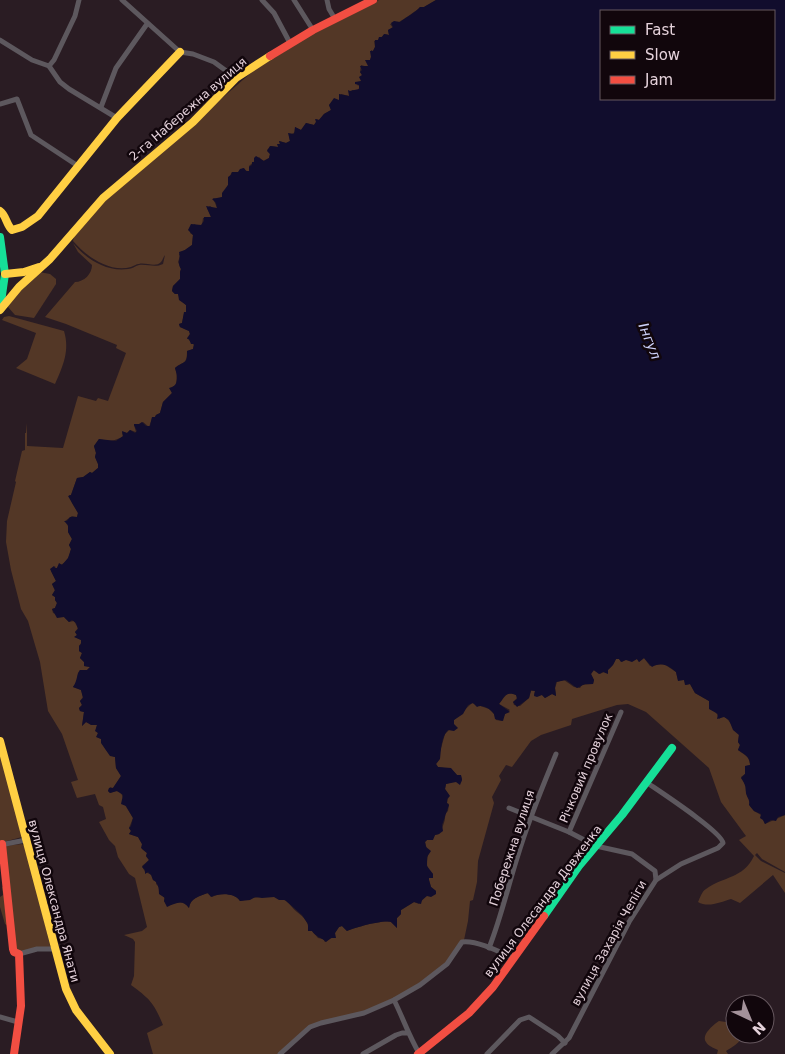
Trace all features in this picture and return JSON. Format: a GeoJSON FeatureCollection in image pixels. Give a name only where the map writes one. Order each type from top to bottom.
{"type":"FeatureCollection","features":[{"type":"Feature","properties":{"kind":"street"},"geometry":{"type":"LineString","coordinates":[[49,66],[54,60],[75,16],[78,0]]}},
{"type":"Feature","properties":{"kind":"street"},"geometry":{"type":"LineString","coordinates":[[122,0],[180,52],[214,62],[236,78]]}},
{"type":"Feature","properties":{"kind":"street"},"geometry":{"type":"LineString","coordinates":[[262,0],[274,13],[290,43]]}},
{"type":"Feature","properties":{"kind":"street"},"geometry":{"type":"LineString","coordinates":[[294,0],[313,30]]}},
{"type":"Feature","properties":{"kind":"street"},"geometry":{"type":"LineString","coordinates":[[327,0],[335,19]]}},
{"type":"Feature","properties":{"kind":"street","name":"2-га Набережна вулиця"},"geometry":{"type":"LineString","coordinates":[[0,310],[18,287],[43,266],[103,198],[192,122],[236,78],[290,43],[373,0]]}},
{"type":"Feature","properties":{"kind":"street"},"geometry":{"type":"LineString","coordinates":[[101,107],[116,68],[147,24]]}},
{"type":"Feature","properties":{"kind":"street"},"geometry":{"type":"LineString","coordinates":[[0,40],[32,60],[49,66],[60,82],[69,89],[117,118]]}},
{"type":"Feature","properties":{"kind":"street"},"geometry":{"type":"LineString","coordinates":[[0,211],[3,213],[9,229],[14,230],[22,227],[39,215],[117,118],[180,52]]}},
{"type":"Feature","properties":{"kind":"street"},"geometry":{"type":"LineString","coordinates":[[0,104],[17,99],[30,133],[78,166]]}},
{"type":"Feature","properties":{"kind":"street"},"geometry":{"type":"LineString","coordinates":[[0,237],[5,274],[0,310]]}},
{"type":"Feature","properties":{"kind":"street"},"geometry":{"type":"LineString","coordinates":[[5,274],[24,272],[43,266]]}},
{"type":"Feature","properties":{"kind":"street","name":"Річковий провулок"},"geometry":{"type":"LineString","coordinates":[[569,832],[621,712]]}},
{"type":"Feature","properties":{"kind":"street","name":"вулиця Олександра Янати"},"geometry":{"type":"LineString","coordinates":[[0,742],[66,989],[71,1002],[110,1054]]}},
{"type":"Feature","properties":{"kind":"street","name":"вулиця Олесандра Довженка"},"geometry":{"type":"LineString","coordinates":[[418,1054],[479,1004],[504,973],[513,958],[596,846],[672,748]]}},
{"type":"Feature","properties":{"kind":"street","name":"Побережна вулиця"},"geometry":{"type":"LineString","coordinates":[[489,948],[501,918],[504,901],[530,816],[556,754]]}},
{"type":"Feature","properties":{"kind":"street","name":"вулиця Захарія Чепіги"},"geometry":{"type":"LineString","coordinates":[[554,1054],[569,1038],[629,922],[656,880],[681,864],[723,844],[721,837],[646,782]]}},
{"type":"Feature","properties":{"kind":"street"},"geometry":{"type":"LineString","coordinates":[[509,808],[569,832],[596,846],[636,856],[655,871],[656,880]]}},
{"type":"Feature","properties":{"kind":"street"},"geometry":{"type":"LineString","coordinates":[[26,840],[1,845],[13,949],[14,952],[19,954],[37,949],[54,949]]}},
{"type":"Feature","properties":{"kind":"street"},"geometry":{"type":"LineString","coordinates":[[282,1053],[304,1032],[317,1024],[356,1016],[394,1000],[420,985],[442,969],[462,942],[489,948],[513,958]]}},
{"type":"Feature","properties":{"kind":"street"},"geometry":{"type":"LineString","coordinates":[[14,1054],[21,999],[19,954]]}},
{"type":"Feature","properties":{"kind":"street"},"geometry":{"type":"LineString","coordinates":[[394,1000],[407,1027],[407,1034],[418,1054]]}},
{"type":"Feature","properties":{"kind":"street"},"geometry":{"type":"LineString","coordinates":[[0,1017],[18,1022]]}},
{"type":"Feature","properties":{"kind":"street"},"geometry":{"type":"LineString","coordinates":[[487,1054],[520,1020],[529,1017],[565,1042]]}},
{"type":"Feature","properties":{"kind":"street"},"geometry":{"type":"LineString","coordinates":[[363,1054],[396,1035],[407,1034]]}},
{"type":"Feature","properties":{"kind":"shaded area"},"geometry":{"type":"Polygon","coordinates":[[[379,0],[436,0],[424,7],[420,7],[399,22],[390,24],[393,28],[388,30],[389,35],[385,34],[374,41],[375,47],[373,51],[371,50],[368,67],[361,65],[360,72],[362,75],[361,81],[357,85],[360,86],[358,90],[352,90],[349,96],[341,94],[339,100],[329,105],[331,110],[319,120],[316,119],[314,125],[306,123],[301,130],[295,127],[295,132],[289,136],[290,141],[286,143],[279,141],[278,147],[271,146],[267,150],[270,154],[269,158],[263,161],[259,157],[249,166],[248,172],[243,168],[239,172],[232,172],[222,197],[218,199],[213,198],[217,208],[214,209],[210,206],[207,208],[211,217],[203,218],[202,225],[194,224],[190,233],[193,235],[192,245],[179,254],[180,279],[173,286],[172,291],[178,294],[186,305],[186,312],[182,323],[179,324],[180,327],[189,331],[190,334],[187,338],[194,345],[193,349],[187,351],[185,361],[175,368],[177,374],[176,385],[170,388],[172,393],[163,402],[160,413],[152,418],[149,427],[143,422],[139,425],[134,425],[136,432],[130,430],[127,433],[122,432],[123,437],[112,441],[99,439],[94,446],[98,468],[84,477],[77,478],[71,495],[69,495],[78,513],[77,517],[72,516],[65,521],[72,539],[69,545],[71,549],[69,556],[64,563],[56,569],[55,566],[51,571],[56,581],[52,584],[55,591],[52,595],[57,603],[55,608],[52,609],[53,613],[64,617],[69,622],[74,621],[78,628],[75,632],[77,635],[75,637],[81,640],[79,651],[82,653],[80,658],[84,662],[84,666],[90,667],[87,670],[80,670],[77,682],[73,687],[81,690],[83,697],[80,701],[82,705],[79,708],[80,711],[84,712],[82,726],[86,722],[97,725],[97,737],[101,739],[108,752],[115,757],[116,768],[121,776],[113,788],[110,787],[108,791],[110,793],[121,792],[125,805],[133,818],[129,834],[138,837],[142,844],[142,849],[147,853],[146,856],[149,860],[142,866],[145,872],[152,875],[153,880],[156,881],[159,893],[164,897],[167,905],[179,902],[189,908],[194,899],[207,893],[212,897],[223,894],[231,895],[240,901],[263,896],[281,898],[306,920],[309,931],[312,931],[325,942],[335,936],[339,927],[342,926],[347,931],[387,921],[397,928],[397,918],[401,914],[401,910],[414,902],[419,904],[427,895],[435,894],[436,891],[431,887],[429,880],[429,878],[433,878],[433,874],[427,865],[428,853],[425,842],[432,840],[435,835],[439,834],[444,824],[449,804],[447,803],[449,795],[445,789],[446,784],[461,782],[462,779],[461,776],[451,769],[438,767],[436,764],[440,758],[445,734],[454,725],[454,720],[472,703],[489,709],[494,714],[496,720],[502,721],[505,714],[510,710],[499,704],[509,693],[515,694],[518,697],[513,702],[514,705],[520,706],[529,698],[531,691],[535,691],[534,695],[542,695],[545,698],[552,694],[556,696],[555,688],[557,682],[564,680],[574,687],[580,688],[582,685],[593,684],[594,680],[591,674],[593,670],[600,674],[610,668],[618,658],[622,662],[637,659],[639,662],[644,658],[650,666],[664,664],[676,672],[678,680],[684,680],[686,685],[690,684],[695,693],[709,701],[719,719],[725,717],[739,734],[738,742],[740,745],[738,750],[750,762],[750,765],[746,766],[745,774],[741,777],[747,787],[746,793],[750,800],[750,806],[761,815],[765,824],[785,815],[785,872],[762,859],[757,853],[755,855],[761,861],[785,873],[785,893],[773,875],[740,903],[731,899],[710,904],[698,902],[705,890],[739,873],[750,863],[754,856],[739,840],[746,836],[721,802],[709,768],[646,712],[628,704],[617,705],[572,719],[571,725],[541,735],[531,741],[512,767],[506,765],[499,776],[501,780],[492,797],[494,803],[478,861],[477,882],[473,900],[470,901],[464,940],[446,964],[411,989],[372,1009],[317,1023],[278,1054],[153,1054],[147,1033],[163,1025],[151,1002],[131,985],[134,976],[135,942],[124,935],[142,931],[147,927],[135,878],[129,874],[118,857],[115,846],[109,840],[99,822],[106,819],[103,807],[99,805],[95,794],[77,798],[71,782],[78,780],[62,734],[48,711],[40,662],[28,621],[21,609],[6,542],[7,521],[15,481],[22,451],[25,450],[27,423],[27,446],[63,448],[78,396],[96,401],[98,398],[108,401],[126,353],[116,348],[117,345],[45,317],[75,282],[84,279],[91,271],[92,265],[78,252],[73,243],[90,259],[112,268],[131,269],[139,265],[157,266],[163,264],[165,255],[161,262],[156,265],[137,264],[131,267],[114,268],[91,257],[73,241],[74,236],[105,201],[253,71],[314,33],[379,0]]]}},
{"type":"Feature","properties":{"kind":"shaded area"},"geometry":{"type":"Polygon","coordinates":[[[39,272],[50,274],[56,279],[56,284],[34,318],[15,315],[8,307],[10,301],[39,272]]]}},
{"type":"Feature","properties":{"kind":"shaded area"},"geometry":{"type":"Polygon","coordinates":[[[9,316],[64,331],[66,352],[55,384],[16,368],[27,359],[36,333],[2,320],[4,317],[9,316]]]}},
{"type":"Feature","properties":{"kind":"shaded area"},"geometry":{"type":"Polygon","coordinates":[[[0,748],[22,837],[0,843],[0,748]]]}},
{"type":"Feature","properties":{"kind":"shaded area"},"geometry":{"type":"Polygon","coordinates":[[[22,844],[26,847],[50,947],[18,953],[8,926],[5,924],[0,907],[0,897],[3,895],[2,887],[6,886],[5,846],[22,844]]]}},
{"type":"Feature","properties":{"kind":"shaded area"},"geometry":{"type":"Polygon","coordinates":[[[719,1021],[725,1022],[725,1044],[736,1044],[726,1051],[728,1054],[717,1054],[718,1050],[706,1042],[705,1036],[719,1021]]]}},
{"type":"Feature","properties":{"kind":"water","name":"Інгул"},"geometry":{"type":"Polygon","coordinates":[[[436,0],[785,0],[785,815],[778,817],[776,821],[771,820],[765,824],[760,818],[761,814],[754,811],[749,805],[745,786],[741,778],[745,774],[745,766],[750,765],[749,759],[738,750],[740,745],[738,742],[739,735],[733,730],[729,720],[724,717],[717,719],[718,714],[709,709],[709,701],[695,693],[690,684],[685,685],[684,680],[678,681],[676,672],[668,666],[659,664],[652,667],[644,658],[639,662],[637,659],[632,662],[626,660],[621,662],[619,659],[616,659],[608,670],[608,674],[603,672],[599,674],[594,670],[591,674],[594,680],[593,684],[585,684],[577,688],[566,680],[556,682],[556,696],[552,694],[545,698],[542,695],[537,697],[534,696],[535,691],[531,690],[529,698],[517,707],[513,702],[517,699],[516,695],[507,695],[499,704],[510,712],[505,714],[503,721],[495,719],[493,712],[486,708],[477,707],[473,703],[468,705],[463,714],[454,720],[454,724],[458,728],[454,731],[448,730],[444,736],[440,759],[436,764],[438,767],[451,768],[457,775],[461,775],[462,780],[460,785],[456,782],[446,784],[445,789],[450,796],[447,799],[449,805],[442,825],[443,831],[435,835],[433,840],[425,842],[426,847],[431,851],[427,857],[427,866],[433,874],[433,878],[429,878],[429,880],[436,894],[431,897],[427,896],[422,900],[421,904],[414,902],[401,910],[401,914],[397,918],[397,928],[387,921],[368,924],[347,931],[342,926],[335,933],[336,938],[331,938],[326,942],[312,931],[308,931],[308,924],[302,915],[285,900],[279,900],[274,897],[255,897],[250,900],[240,901],[231,895],[222,894],[211,897],[208,893],[193,900],[189,908],[184,903],[176,903],[167,907],[164,901],[165,898],[159,894],[157,884],[148,872],[145,874],[145,870],[142,867],[149,860],[146,856],[147,853],[141,848],[142,844],[138,837],[129,834],[133,818],[126,806],[121,804],[123,795],[117,791],[110,793],[108,791],[109,788],[113,788],[121,776],[116,768],[115,757],[110,756],[101,743],[101,739],[96,737],[98,733],[95,731],[97,725],[91,725],[86,722],[82,726],[84,712],[80,711],[79,708],[82,705],[80,701],[83,698],[81,690],[73,687],[80,670],[87,670],[90,667],[84,666],[84,662],[80,658],[82,653],[79,651],[81,640],[74,637],[77,635],[75,632],[78,629],[76,623],[72,620],[69,622],[64,617],[57,618],[52,609],[55,608],[57,603],[52,595],[55,590],[52,584],[56,581],[50,569],[54,566],[57,568],[59,563],[62,565],[68,558],[71,549],[69,545],[72,539],[68,532],[68,525],[64,521],[67,521],[70,517],[77,517],[78,513],[68,496],[71,495],[77,478],[83,477],[90,472],[92,473],[98,468],[94,446],[99,439],[116,441],[123,436],[122,431],[127,433],[130,430],[135,433],[137,431],[134,424],[142,422],[146,426],[150,426],[152,417],[160,413],[163,402],[172,393],[169,388],[176,383],[175,368],[186,361],[187,351],[193,349],[194,344],[191,344],[189,339],[187,339],[190,334],[189,331],[180,327],[179,324],[182,323],[184,312],[186,312],[186,305],[179,300],[178,294],[172,291],[173,286],[180,279],[179,252],[192,245],[193,235],[188,230],[191,224],[201,225],[204,217],[211,217],[206,206],[217,208],[216,203],[212,199],[222,197],[222,193],[228,185],[228,177],[232,172],[238,172],[244,168],[246,171],[249,171],[249,167],[254,162],[256,156],[264,161],[269,158],[270,154],[267,151],[270,146],[278,147],[279,141],[286,143],[290,141],[288,133],[294,134],[295,127],[301,130],[306,123],[314,125],[315,119],[319,120],[331,110],[329,105],[334,98],[339,100],[339,94],[349,96],[348,90],[359,89],[359,85],[355,84],[355,82],[361,81],[359,77],[362,75],[360,72],[362,70],[360,66],[368,66],[365,60],[370,60],[370,51],[373,51],[375,47],[375,40],[378,40],[384,34],[389,35],[388,30],[393,27],[391,23],[394,21],[400,22],[420,7],[424,7],[436,0]]]}},
{"type":"Feature","properties":{"kind":"traffic: fast"},"geometry":{"type":"LineString","coordinates":[[0,237],[5,274],[0,309]]}},
{"type":"Feature","properties":{"kind":"traffic: fast"},"geometry":{"type":"LineString","coordinates":[[544,916],[579,866],[622,815],[672,748]]}},
{"type":"Feature","properties":{"kind":"traffic: slow"},"geometry":{"type":"LineString","coordinates":[[0,211],[12,230],[22,227],[38,216],[117,118],[180,52]]}},
{"type":"Feature","properties":{"kind":"traffic: slow"},"geometry":{"type":"LineString","coordinates":[[0,310],[19,287],[50,259],[103,198],[193,122],[236,78],[270,56]]}},
{"type":"Feature","properties":{"kind":"traffic: slow"},"geometry":{"type":"LineString","coordinates":[[5,274],[24,272],[39,267]]}},
{"type":"Feature","properties":{"kind":"traffic: slow"},"geometry":{"type":"LineString","coordinates":[[0,741],[66,989],[76,1010],[110,1054]]}},
{"type":"Feature","properties":{"kind":"traffic: jam"},"geometry":{"type":"LineString","coordinates":[[270,56],[313,30],[373,0]]}},
{"type":"Feature","properties":{"kind":"traffic: jam"},"geometry":{"type":"LineString","coordinates":[[2,844],[13,949],[14,952],[19,954],[21,1006],[14,1054]]}},
{"type":"Feature","properties":{"kind":"traffic: jam"},"geometry":{"type":"LineString","coordinates":[[418,1054],[469,1013],[493,987],[544,916]]}}]}
